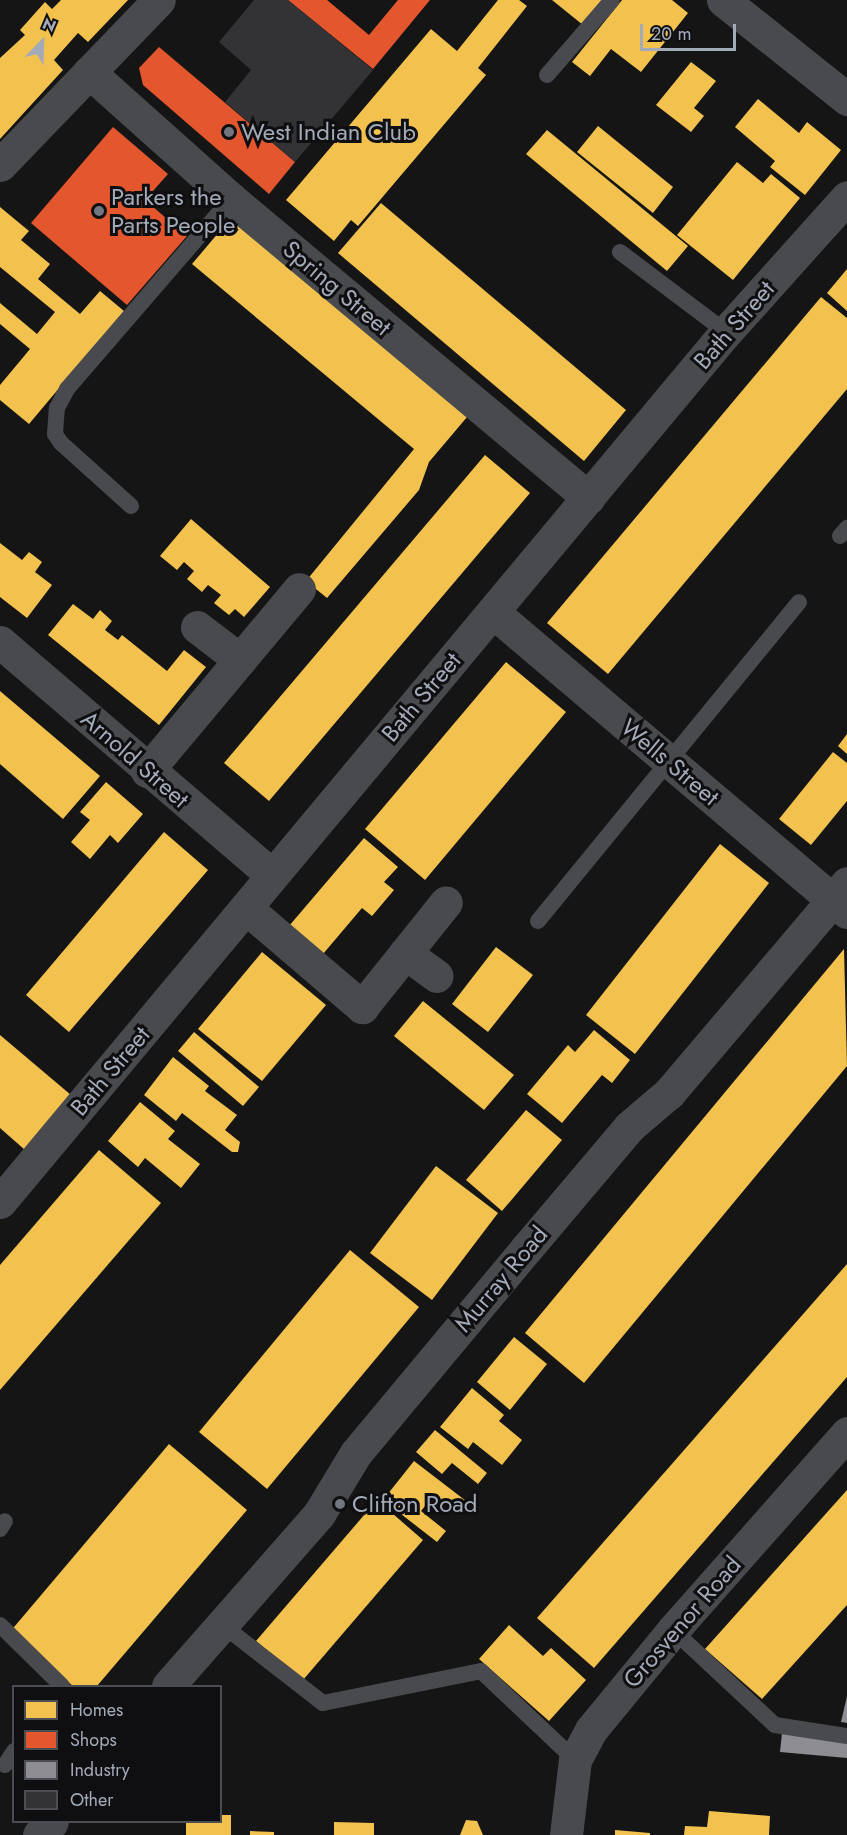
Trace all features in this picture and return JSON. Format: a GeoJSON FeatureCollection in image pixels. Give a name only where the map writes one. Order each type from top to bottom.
{"type":"FeatureCollection","features":[{"type":"Feature","properties":{"kind":"street"},"geometry":{"type":"LineString","coordinates":[[0,165],[159,0]]}},
{"type":"Feature","properties":{"kind":"street"},"geometry":{"type":"LineString","coordinates":[[723,0],[847,99]]}},
{"type":"Feature","properties":{"kind":"street","name":"Spring Street"},"geometry":{"type":"LineString","coordinates":[[90,72],[231,199],[589,498]]}},
{"type":"Feature","properties":{"kind":"street","name":"Bath Street"},"geometry":{"type":"LineString","coordinates":[[4,1190],[246,908],[726,332],[847,197]]}},
{"type":"Feature","properties":{"kind":"street"},"geometry":{"type":"LineString","coordinates":[[147,771],[299,589]]}},
{"type":"Feature","properties":{"kind":"street","name":"Wells Street"},"geometry":{"type":"LineString","coordinates":[[493,612],[670,763],[842,898]]}},
{"type":"Feature","properties":{"kind":"street"},"geometry":{"type":"LineString","coordinates":[[197,627],[240,660]]}},
{"type":"Feature","properties":{"kind":"street","name":"Arnold Street"},"geometry":{"type":"LineString","coordinates":[[0,642],[147,771],[272,875]]}},
{"type":"Feature","properties":{"kind":"street","name":"Murray Road"},"geometry":{"type":"LineString","coordinates":[[169,1685],[319,1514],[356,1453],[629,1127],[669,1093],[842,898]]}},
{"type":"Feature","properties":{"kind":"street"},"geometry":{"type":"LineString","coordinates":[[246,908],[362,1007],[446,902]]}},
{"type":"Feature","properties":{"kind":"street"},"geometry":{"type":"LineString","coordinates":[[405,953],[437,976]]}},
{"type":"Feature","properties":{"kind":"street","name":"Grosvenor Road"},"geometry":{"type":"LineString","coordinates":[[566,1835],[575,1760],[591,1730],[673,1630],[847,1434]]}},
{"type":"Feature","properties":{"kind":"street"},"geometry":{"type":"LineString","coordinates":[[39,1835],[50,1823]]}},
{"type":"Feature","properties":{"kind":"lane"},"geometry":{"type":"LineString","coordinates":[[547,75],[612,0]]}},
{"type":"Feature","properties":{"kind":"lane"},"geometry":{"type":"LineString","coordinates":[[131,506],[61,442],[55,434],[57,408],[67,388],[231,199]]}},
{"type":"Feature","properties":{"kind":"lane"},"geometry":{"type":"LineString","coordinates":[[620,252],[726,332]]}},
{"type":"Feature","properties":{"kind":"lane"},"geometry":{"type":"LineString","coordinates":[[538,921],[670,763],[799,602]]}},
{"type":"Feature","properties":{"kind":"lane"},"geometry":{"type":"LineString","coordinates":[[221,1624],[322,1703],[481,1671],[575,1760]]}},
{"type":"Feature","properties":{"kind":"lane"},"geometry":{"type":"LineString","coordinates":[[0,1625],[56,1684]]}},
{"type":"Feature","properties":{"kind":"lane"},"geometry":{"type":"LineString","coordinates":[[673,1630],[775,1725],[847,1736]]}},
{"type":"Feature","properties":{"kind":"building: Homes"},"geometry":{"type":"Polygon","coordinates":[[[61,0],[128,0],[88,42],[78,33],[54,60],[63,70],[0,139],[0,58],[25,35],[20,30],[45,2],[52,9],[61,0]]]}},
{"type":"Feature","properties":{"kind":"building: Homes"},"geometry":{"type":"Polygon","coordinates":[[[498,0],[519,0],[527,6],[478,68],[486,75],[358,226],[351,220],[334,241],[286,200],[431,29],[457,51],[498,0]]]}},
{"type":"Feature","properties":{"kind":"building: Homes"},"geometry":{"type":"Polygon","coordinates":[[[552,0],[604,0],[583,25],[552,0]]]}},
{"type":"Feature","properties":{"kind":"building: Homes"},"geometry":{"type":"Polygon","coordinates":[[[622,0],[672,0],[688,13],[641,72],[611,49],[590,76],[572,62],[622,0]]]}},
{"type":"Feature","properties":{"kind":"building: Homes"},"geometry":{"type":"Polygon","coordinates":[[[691,62],[716,81],[694,108],[704,116],[691,132],[656,105],[691,62]]]}},
{"type":"Feature","properties":{"kind":"building: Homes"},"geometry":{"type":"Polygon","coordinates":[[[758,99],[799,133],[807,122],[841,150],[805,195],[770,167],[775,161],[735,127],[758,99]]]}},
{"type":"Feature","properties":{"kind":"building: Homes"},"geometry":{"type":"Polygon","coordinates":[[[598,126],[673,187],[653,213],[577,152],[598,126]]]}},
{"type":"Feature","properties":{"kind":"building: Homes"},"geometry":{"type":"Polygon","coordinates":[[[547,130],[688,246],[667,271],[526,154],[547,130]]]}},
{"type":"Feature","properties":{"kind":"building: Homes"},"geometry":{"type":"Polygon","coordinates":[[[737,162],[763,183],[771,174],[800,198],[733,280],[677,235],[737,162]]]}},
{"type":"Feature","properties":{"kind":"building: Homes"},"geometry":{"type":"Polygon","coordinates":[[[381,203],[626,410],[584,461],[338,253],[381,203]]]}},
{"type":"Feature","properties":{"kind":"building: Homes"},"geometry":{"type":"Polygon","coordinates":[[[0,207],[29,231],[21,240],[50,264],[38,279],[80,314],[100,291],[124,311],[29,424],[0,400],[0,385],[30,349],[0,324],[0,303],[37,334],[55,312],[0,267],[0,207]]]}},
{"type":"Feature","properties":{"kind":"building: Homes"},"geometry":{"type":"Polygon","coordinates":[[[236,212],[473,410],[429,462],[419,490],[327,598],[306,581],[414,449],[192,264],[236,212]]]}},
{"type":"Feature","properties":{"kind":"building: Homes"},"geometry":{"type":"Polygon","coordinates":[[[847,269],[847,311],[827,293],[847,269]]]}},
{"type":"Feature","properties":{"kind":"building: Homes"},"geometry":{"type":"Polygon","coordinates":[[[821,297],[847,318],[847,389],[608,674],[547,623],[821,297]]]}},
{"type":"Feature","properties":{"kind":"building: Homes"},"geometry":{"type":"Polygon","coordinates":[[[485,455],[530,493],[269,801],[224,763],[485,455]]]}},
{"type":"Feature","properties":{"kind":"building: Homes"},"geometry":{"type":"Polygon","coordinates":[[[191,519],[270,587],[244,617],[235,609],[229,615],[214,603],[221,595],[208,585],[202,592],[187,579],[194,571],[184,562],[177,570],[160,556],[191,519]]]}},
{"type":"Feature","properties":{"kind":"building: Homes"},"geometry":{"type":"Polygon","coordinates":[[[0,543],[22,560],[29,552],[42,562],[35,572],[52,585],[27,618],[0,597],[0,543]]]}},
{"type":"Feature","properties":{"kind":"building: Homes"},"geometry":{"type":"Polygon","coordinates":[[[73,604],[93,619],[100,610],[112,621],[105,630],[118,640],[122,635],[167,671],[184,650],[206,667],[159,725],[48,635],[73,604]]]}},
{"type":"Feature","properties":{"kind":"building: Homes"},"geometry":{"type":"Polygon","coordinates":[[[506,662],[566,712],[425,880],[365,829],[506,662]]]}},
{"type":"Feature","properties":{"kind":"building: Homes"},"geometry":{"type":"Polygon","coordinates":[[[0,691],[100,776],[63,819],[0,764],[0,691]]]}},
{"type":"Feature","properties":{"kind":"building: Homes"},"geometry":{"type":"Polygon","coordinates":[[[847,734],[847,754],[838,746],[847,734]]]}},
{"type":"Feature","properties":{"kind":"building: Homes"},"geometry":{"type":"Polygon","coordinates":[[[833,752],[847,763],[847,801],[811,845],[779,819],[833,752]]]}},
{"type":"Feature","properties":{"kind":"building: Homes"},"geometry":{"type":"Polygon","coordinates":[[[106,782],[143,814],[118,843],[110,835],[90,859],[71,842],[90,820],[80,812],[106,782]]]}},
{"type":"Feature","properties":{"kind":"building: Homes"},"geometry":{"type":"Polygon","coordinates":[[[164,832],[208,870],[69,1032],[26,995],[164,832]]]}},
{"type":"Feature","properties":{"kind":"building: Homes"},"geometry":{"type":"Polygon","coordinates":[[[364,838],[398,867],[384,882],[394,890],[372,916],[362,908],[323,954],[289,926],[364,838]]]}},
{"type":"Feature","properties":{"kind":"building: Homes"},"geometry":{"type":"Polygon","coordinates":[[[720,844],[769,883],[635,1054],[586,1015],[720,844]]]}},
{"type":"Feature","properties":{"kind":"building: Homes"},"geometry":{"type":"Polygon","coordinates":[[[496,947],[533,975],[488,1032],[452,1004],[496,947]]]}},
{"type":"Feature","properties":{"kind":"building: Homes"},"geometry":{"type":"Polygon","coordinates":[[[844,949],[847,1066],[584,1383],[525,1333],[844,949]]]}},
{"type":"Feature","properties":{"kind":"building: Homes"},"geometry":{"type":"Polygon","coordinates":[[[262,952],[326,1005],[262,1081],[198,1029],[262,952]]]}},
{"type":"Feature","properties":{"kind":"building: Homes"},"geometry":{"type":"Polygon","coordinates":[[[423,1001],[514,1075],[484,1110],[394,1036],[423,1001]]]}},
{"type":"Feature","properties":{"kind":"building: Homes"},"geometry":{"type":"Polygon","coordinates":[[[594,1030],[630,1060],[612,1083],[602,1075],[562,1123],[527,1094],[568,1045],[575,1052],[594,1030]]]}},
{"type":"Feature","properties":{"kind":"building: Homes"},"geometry":{"type":"Polygon","coordinates":[[[194,1032],[259,1087],[243,1106],[178,1051],[194,1032]]]}},
{"type":"Feature","properties":{"kind":"building: Homes"},"geometry":{"type":"Polygon","coordinates":[[[0,1035],[71,1095],[25,1150],[0,1128],[0,1035]]]}},
{"type":"Feature","properties":{"kind":"building: Homes"},"geometry":{"type":"Polygon","coordinates":[[[173,1057],[209,1086],[205,1091],[237,1115],[225,1130],[240,1142],[238,1152],[232,1152],[182,1113],[176,1121],[144,1095],[173,1057]]]}},
{"type":"Feature","properties":{"kind":"building: Homes"},"geometry":{"type":"Polygon","coordinates":[[[140,1102],[175,1131],[168,1139],[200,1164],[181,1188],[145,1158],[138,1167],[108,1141],[140,1102]]]}},
{"type":"Feature","properties":{"kind":"building: Homes"},"geometry":{"type":"Polygon","coordinates":[[[526,1110],[562,1140],[502,1211],[466,1180],[526,1110]]]}},
{"type":"Feature","properties":{"kind":"building: Homes"},"geometry":{"type":"Polygon","coordinates":[[[99,1150],[161,1203],[0,1390],[0,1265],[99,1150]]]}},
{"type":"Feature","properties":{"kind":"building: Homes"},"geometry":{"type":"Polygon","coordinates":[[[436,1166],[498,1213],[432,1300],[370,1253],[436,1166]]]}},
{"type":"Feature","properties":{"kind":"building: Homes"},"geometry":{"type":"Polygon","coordinates":[[[350,1250],[419,1307],[267,1489],[199,1432],[350,1250]]]}},
{"type":"Feature","properties":{"kind":"building: Homes"},"geometry":{"type":"Polygon","coordinates":[[[847,1264],[847,1377],[594,1668],[537,1618],[847,1264]]]}},
{"type":"Feature","properties":{"kind":"building: Homes"},"geometry":{"type":"Polygon","coordinates":[[[514,1337],[547,1364],[510,1410],[477,1382],[514,1337]]]}},
{"type":"Feature","properties":{"kind":"building: Homes"},"geometry":{"type":"Polygon","coordinates":[[[472,1388],[504,1415],[499,1421],[522,1440],[502,1465],[473,1442],[468,1449],[440,1427],[472,1388]]]}},
{"type":"Feature","properties":{"kind":"building: Homes"},"geometry":{"type":"Polygon","coordinates":[[[435,1430],[487,1473],[478,1484],[452,1463],[442,1474],[416,1452],[435,1430]]]}},
{"type":"Feature","properties":{"kind":"building: Homes"},"geometry":{"type":"Polygon","coordinates":[[[169,1444],[247,1510],[98,1685],[72,1685],[9,1633],[169,1444]]]}},
{"type":"Feature","properties":{"kind":"building: Homes"},"geometry":{"type":"Polygon","coordinates":[[[414,1461],[470,1504],[461,1515],[434,1495],[421,1511],[446,1531],[437,1542],[383,1500],[414,1461]]]}},
{"type":"Feature","properties":{"kind":"building: Homes"},"geometry":{"type":"Polygon","coordinates":[[[847,1490],[847,1605],[762,1699],[705,1649],[847,1490]]]}},
{"type":"Feature","properties":{"kind":"building: Homes"},"geometry":{"type":"Polygon","coordinates":[[[377,1500],[423,1540],[303,1680],[256,1641],[377,1500]]]}},
{"type":"Feature","properties":{"kind":"building: Homes"},"geometry":{"type":"Polygon","coordinates":[[[509,1625],[543,1656],[551,1648],[586,1680],[549,1721],[479,1659],[509,1625]]]}},
{"type":"Feature","properties":{"kind":"building: Homes"},"geometry":{"type":"Polygon","coordinates":[[[709,1811],[770,1816],[769,1835],[684,1835],[685,1826],[707,1827],[709,1811]]]}},
{"type":"Feature","properties":{"kind":"building: Homes"},"geometry":{"type":"Polygon","coordinates":[[[222,1815],[231,1815],[231,1835],[186,1835],[186,1823],[222,1823],[222,1815]]]}},
{"type":"Feature","properties":{"kind":"building: Homes"},"geometry":{"type":"Polygon","coordinates":[[[466,1820],[477,1821],[483,1835],[460,1835],[466,1820]]]}},
{"type":"Feature","properties":{"kind":"building: Homes"},"geometry":{"type":"Polygon","coordinates":[[[334,1822],[374,1823],[374,1835],[334,1835],[334,1822]]]}},
{"type":"Feature","properties":{"kind":"building: Homes"},"geometry":{"type":"Polygon","coordinates":[[[615,1830],[650,1833],[650,1835],[615,1835],[615,1830]]]}},
{"type":"Feature","properties":{"kind":"building: Homes"},"geometry":{"type":"Polygon","coordinates":[[[250,1831],[274,1832],[274,1835],[250,1835],[250,1831]]]}},
{"type":"Feature","properties":{"kind":"building: Shops"},"geometry":{"type":"Polygon","coordinates":[[[288,0],[327,0],[369,35],[398,0],[430,0],[373,69],[288,0]]]}},
{"type":"Feature","properties":{"kind":"building: Shops","name":"West Indian Club"},"geometry":{"type":"Polygon","coordinates":[[[159,47],[295,162],[269,194],[143,85],[139,68],[159,47]]]}},
{"type":"Feature","properties":{"kind":"building: Shops","name":"Parkers the Parts People"},"geometry":{"type":"Polygon","coordinates":[[[113,127],[168,174],[145,200],[187,236],[127,305],[31,223],[113,127]]]}},
{"type":"Feature","properties":{"kind":"building: Industry"},"geometry":{"type":"Polygon","coordinates":[[[847,1696],[847,1723],[841,1722],[847,1696]]]}},
{"type":"Feature","properties":{"kind":"building: Industry"},"geometry":{"type":"Polygon","coordinates":[[[782,1733],[847,1739],[847,1758],[780,1752],[782,1733]]]}},
{"type":"Feature","properties":{"kind":"building: Other"},"geometry":{"type":"Polygon","coordinates":[[[254,0],[288,0],[373,70],[295,162],[225,102],[251,70],[219,42],[254,0]]]}},
{"type":"Feature","properties":{"kind":"place","name":"West Indian Club"},"geometry":{"type":"Point","coordinates":[229,132]}},
{"type":"Feature","properties":{"kind":"place","name":"Parkers the Parts People"},"geometry":{"type":"Point","coordinates":[99,211]}},
{"type":"Feature","properties":{"kind":"place","name":"Clifton Road"},"geometry":{"type":"Point","coordinates":[340,1504]}}]}
